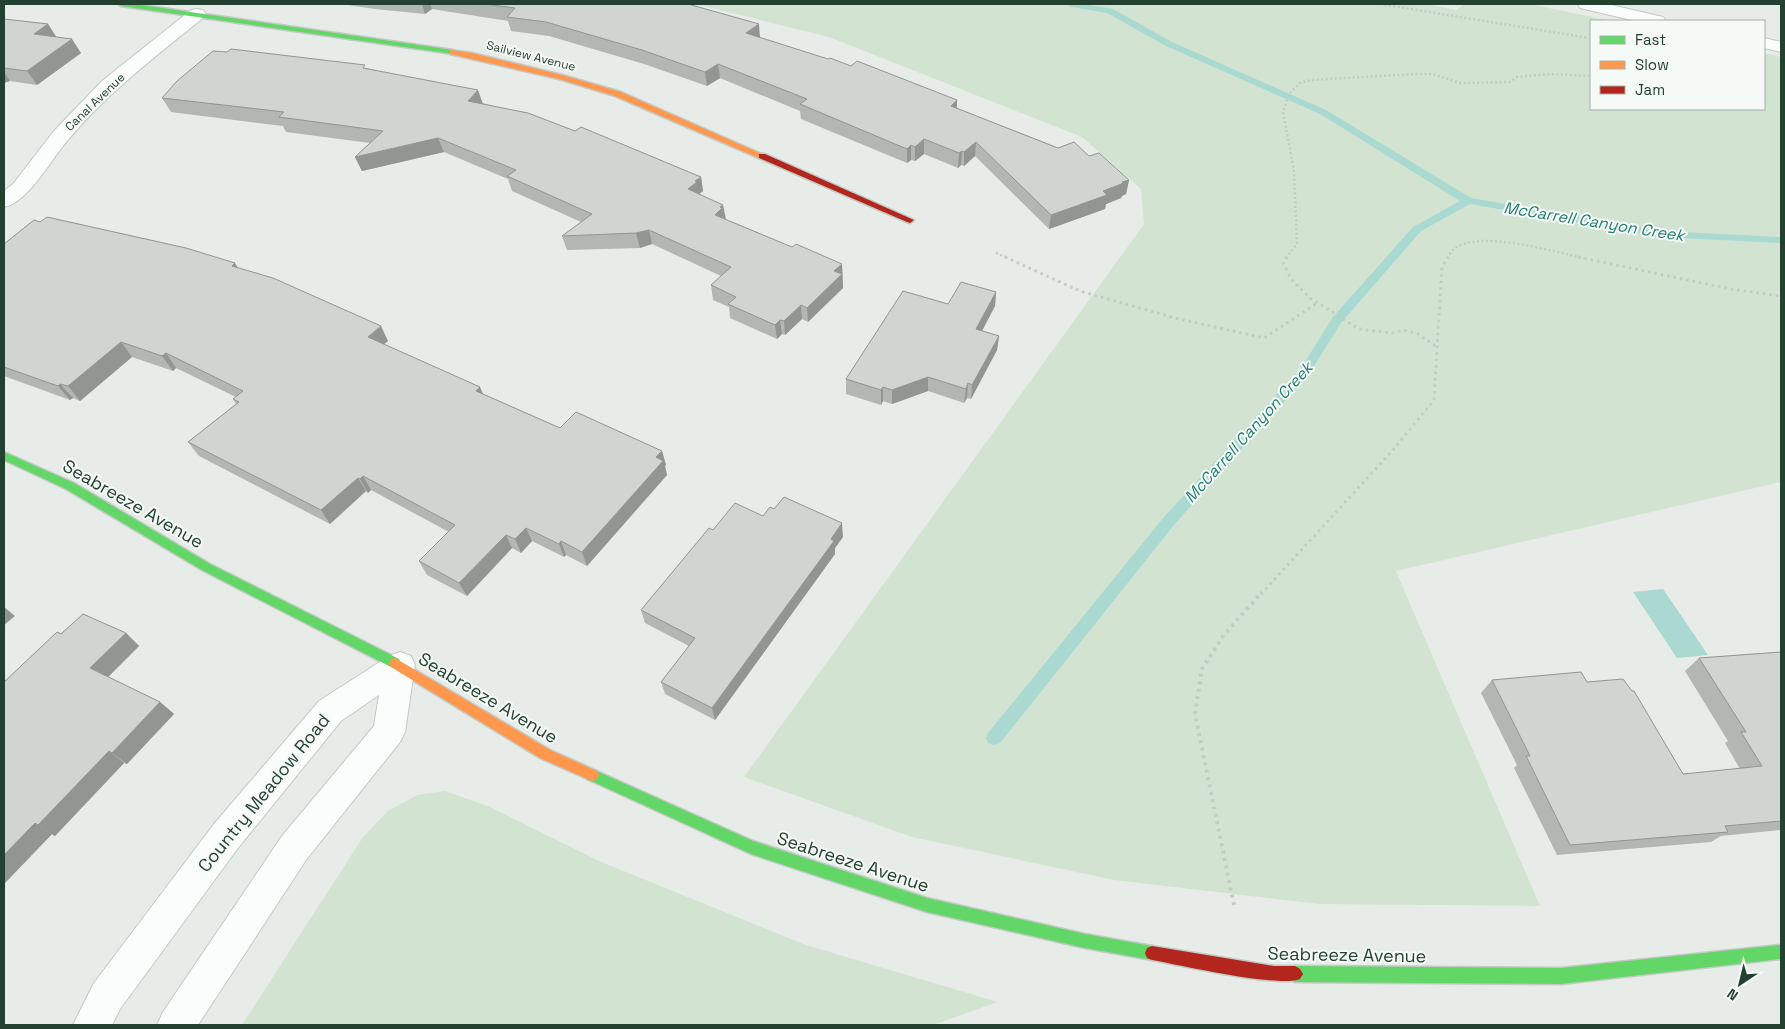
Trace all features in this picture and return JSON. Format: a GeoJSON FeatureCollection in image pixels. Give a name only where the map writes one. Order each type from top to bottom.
{"type":"FeatureCollection","features":[{"type":"Feature","properties":{"kind":"street","name":"Sailview Avenue"},"geometry":{"type":"LineString","coordinates":[[121,4],[472,56],[562,77],[618,94],[910,220]]}},
{"type":"Feature","properties":{"kind":"street"},"geometry":{"type":"LineString","coordinates":[[1586,4],[1653,20]]}},
{"type":"Feature","properties":{"kind":"street","name":"Canal Avenue"},"geometry":{"type":"LineString","coordinates":[[4,201],[20,188],[61,135],[109,85],[197,14]]}},
{"type":"Feature","properties":{"kind":"street"},"geometry":{"type":"LineString","coordinates":[[1765,43],[1781,47]]}},
{"type":"Feature","properties":{"kind":"street","name":"Seabreeze Avenue"},"geometry":{"type":"LineString","coordinates":[[4,456],[70,486],[206,567],[400,665],[545,754],[752,848],[927,905],[1085,941],[1274,974],[1561,976],[1781,952]]}},
{"type":"Feature","properties":{"kind":"street"},"geometry":{"type":"LineString","coordinates":[[176,1025],[294,848],[389,732],[400,665]]}},
{"type":"Feature","properties":{"kind":"street","name":"Country Meadow Road"},"geometry":{"type":"LineString","coordinates":[[92,1025],[107,996],[226,836],[330,711],[400,665]]}},
{"type":"Feature","properties":{"kind":"path"},"geometry":{"type":"LineString","coordinates":[[1380,4],[1590,38]]}},
{"type":"Feature","properties":{"kind":"path"},"geometry":{"type":"LineString","coordinates":[[1437,347],[1418,334],[1404,330],[1392,333],[1359,329],[1317,303],[1291,279],[1283,262],[1297,244],[1294,171],[1283,112],[1289,94],[1300,83],[1311,80],[1432,74],[1460,83],[1510,82],[1517,77],[1550,74],[1590,76]]}},
{"type":"Feature","properties":{"kind":"path"},"geometry":{"type":"LineString","coordinates":[[1234,905],[1195,714],[1202,669],[1223,636],[1393,450],[1434,400],[1442,268],[1452,249],[1472,242],[1495,240],[1730,289],[1781,296]]}},
{"type":"Feature","properties":{"kind":"path"},"geometry":{"type":"LineString","coordinates":[[996,253],[1080,291],[1175,318],[1264,338],[1317,303]]}},
{"type":"Feature","properties":{"kind":"green space"},"geometry":{"type":"Polygon","coordinates":[[[696,4],[1426,4],[1457,10],[1464,4],[1529,4],[1607,20],[1590,20],[1590,110],[1765,110],[1765,53],[1781,57],[1781,482],[1396,571],[1540,906],[1319,904],[1114,880],[912,837],[744,777],[1144,224],[1141,189],[1082,137],[829,37],[696,4]]]}},
{"type":"Feature","properties":{"kind":"green space"},"geometry":{"type":"Polygon","coordinates":[[[445,791],[488,806],[599,861],[806,945],[998,1002],[933,1025],[242,1025],[363,837],[388,811],[417,795],[445,791]]]}},
{"type":"Feature","properties":{"kind":"water"},"geometry":{"type":"Polygon","coordinates":[[[1663,589],[1708,655],[1677,658],[1633,592],[1663,589]]]}},
{"type":"Feature","properties":{"kind":"building"},"geometry":{"type":"Polygon","coordinates":[[[485,4],[688,4],[759,24],[746,33],[851,66],[857,61],[957,100],[951,106],[1058,148],[1074,142],[1089,156],[1099,153],[1129,180],[1103,191],[1107,195],[1051,215],[976,142],[964,152],[959,153],[924,139],[915,147],[911,145],[907,149],[800,104],[807,99],[718,64],[705,72],[642,50],[546,22],[507,17],[515,8],[485,4]]]}},
{"type":"Feature","properties":{"kind":"building"},"geometry":{"type":"Polygon","coordinates":[[[4,19],[48,24],[34,34],[72,39],[27,71],[4,68],[4,19]]]}},
{"type":"Feature","properties":{"kind":"building"},"geometry":{"type":"Polygon","coordinates":[[[231,49],[365,65],[363,68],[478,90],[468,101],[528,113],[575,131],[581,127],[701,177],[688,189],[723,205],[715,215],[792,247],[796,244],[842,264],[834,271],[842,274],[807,308],[801,305],[784,321],[780,320],[775,325],[728,304],[736,297],[711,285],[731,267],[649,230],[636,233],[562,236],[592,214],[507,176],[516,170],[438,138],[355,157],[383,131],[279,117],[284,112],[162,98],[177,81],[213,51],[227,52],[231,49]]]}},
{"type":"Feature","properties":{"kind":"building"},"geometry":{"type":"Polygon","coordinates":[[[47,217],[186,248],[235,263],[232,266],[273,278],[381,326],[368,337],[480,387],[476,391],[560,428],[576,412],[662,451],[656,457],[663,461],[582,552],[561,541],[559,544],[526,528],[515,539],[506,535],[459,583],[419,561],[455,525],[363,476],[360,479],[358,478],[321,510],[188,442],[239,402],[233,399],[243,391],[166,353],[162,356],[121,342],[68,386],[60,384],[58,386],[4,367],[4,244],[34,220],[40,222],[47,217]]]}},
{"type":"Feature","properties":{"kind":"building"},"geometry":{"type":"Polygon","coordinates":[[[961,282],[996,292],[976,329],[999,336],[972,385],[968,383],[966,389],[928,377],[892,390],[883,387],[881,390],[846,379],[903,291],[948,304],[961,282]]]}},
{"type":"Feature","properties":{"kind":"building"},"geometry":{"type":"Polygon","coordinates":[[[784,497],[842,523],[831,539],[834,541],[712,708],[661,682],[695,638],[641,610],[709,528],[713,530],[735,503],[763,516],[770,507],[774,509],[784,497]]]}},
{"type":"Feature","properties":{"kind":"building"},"geometry":{"type":"Polygon","coordinates":[[[83,614],[126,633],[90,668],[160,702],[112,753],[109,751],[38,825],[35,823],[4,855],[4,682],[57,632],[61,634],[83,614]]]}},
{"type":"Feature","properties":{"kind":"building"},"geometry":{"type":"Polygon","coordinates":[[[1781,652],[1781,821],[1725,826],[1728,832],[1570,845],[1526,756],[1530,756],[1492,680],[1581,672],[1587,682],[1623,679],[1634,691],[1683,774],[1762,766],[1741,732],[1746,732],[1699,658],[1781,652]]]}},
{"type":"Feature","properties":{"kind":"waterway"},"geometry":{"type":"LineString","coordinates":[[1071,4],[1110,11],[1169,44],[1323,112],[1468,201]]}},
{"type":"Feature","properties":{"kind":"waterway","name":"McCarrell Canyon Creek"},"geometry":{"type":"LineString","coordinates":[[994,738],[1169,521],[1305,371],[1337,320],[1417,229],[1468,201]]}},
{"type":"Feature","properties":{"kind":"waterway","name":"McCarrell Canyon Creek"},"geometry":{"type":"LineString","coordinates":[[1468,201],[1662,234],[1781,240]]}},
{"type":"Feature","properties":{"kind":"traffic: fast"},"geometry":{"type":"LineString","coordinates":[[121,4],[453,52]]}},
{"type":"Feature","properties":{"kind":"traffic: fast"},"geometry":{"type":"LineString","coordinates":[[4,456],[70,486],[206,567],[395,663]]}},
{"type":"Feature","properties":{"kind":"traffic: fast"},"geometry":{"type":"LineString","coordinates":[[592,775],[751,847],[927,905],[1085,941],[1152,953]]}},
{"type":"Feature","properties":{"kind":"traffic: fast"},"geometry":{"type":"LineString","coordinates":[[1295,974],[1561,976],[1781,952]]}},
{"type":"Feature","properties":{"kind":"traffic: slow"},"geometry":{"type":"LineString","coordinates":[[453,52],[562,77],[618,94],[762,156]]}},
{"type":"Feature","properties":{"kind":"traffic: slow"},"geometry":{"type":"LineString","coordinates":[[395,663],[545,754],[592,775]]}},
{"type":"Feature","properties":{"kind":"traffic: jam"},"geometry":{"type":"LineString","coordinates":[[762,156],[910,220]]}},
{"type":"Feature","properties":{"kind":"traffic: jam"},"geometry":{"type":"LineString","coordinates":[[1152,953],[1274,974],[1295,974]]}}]}
